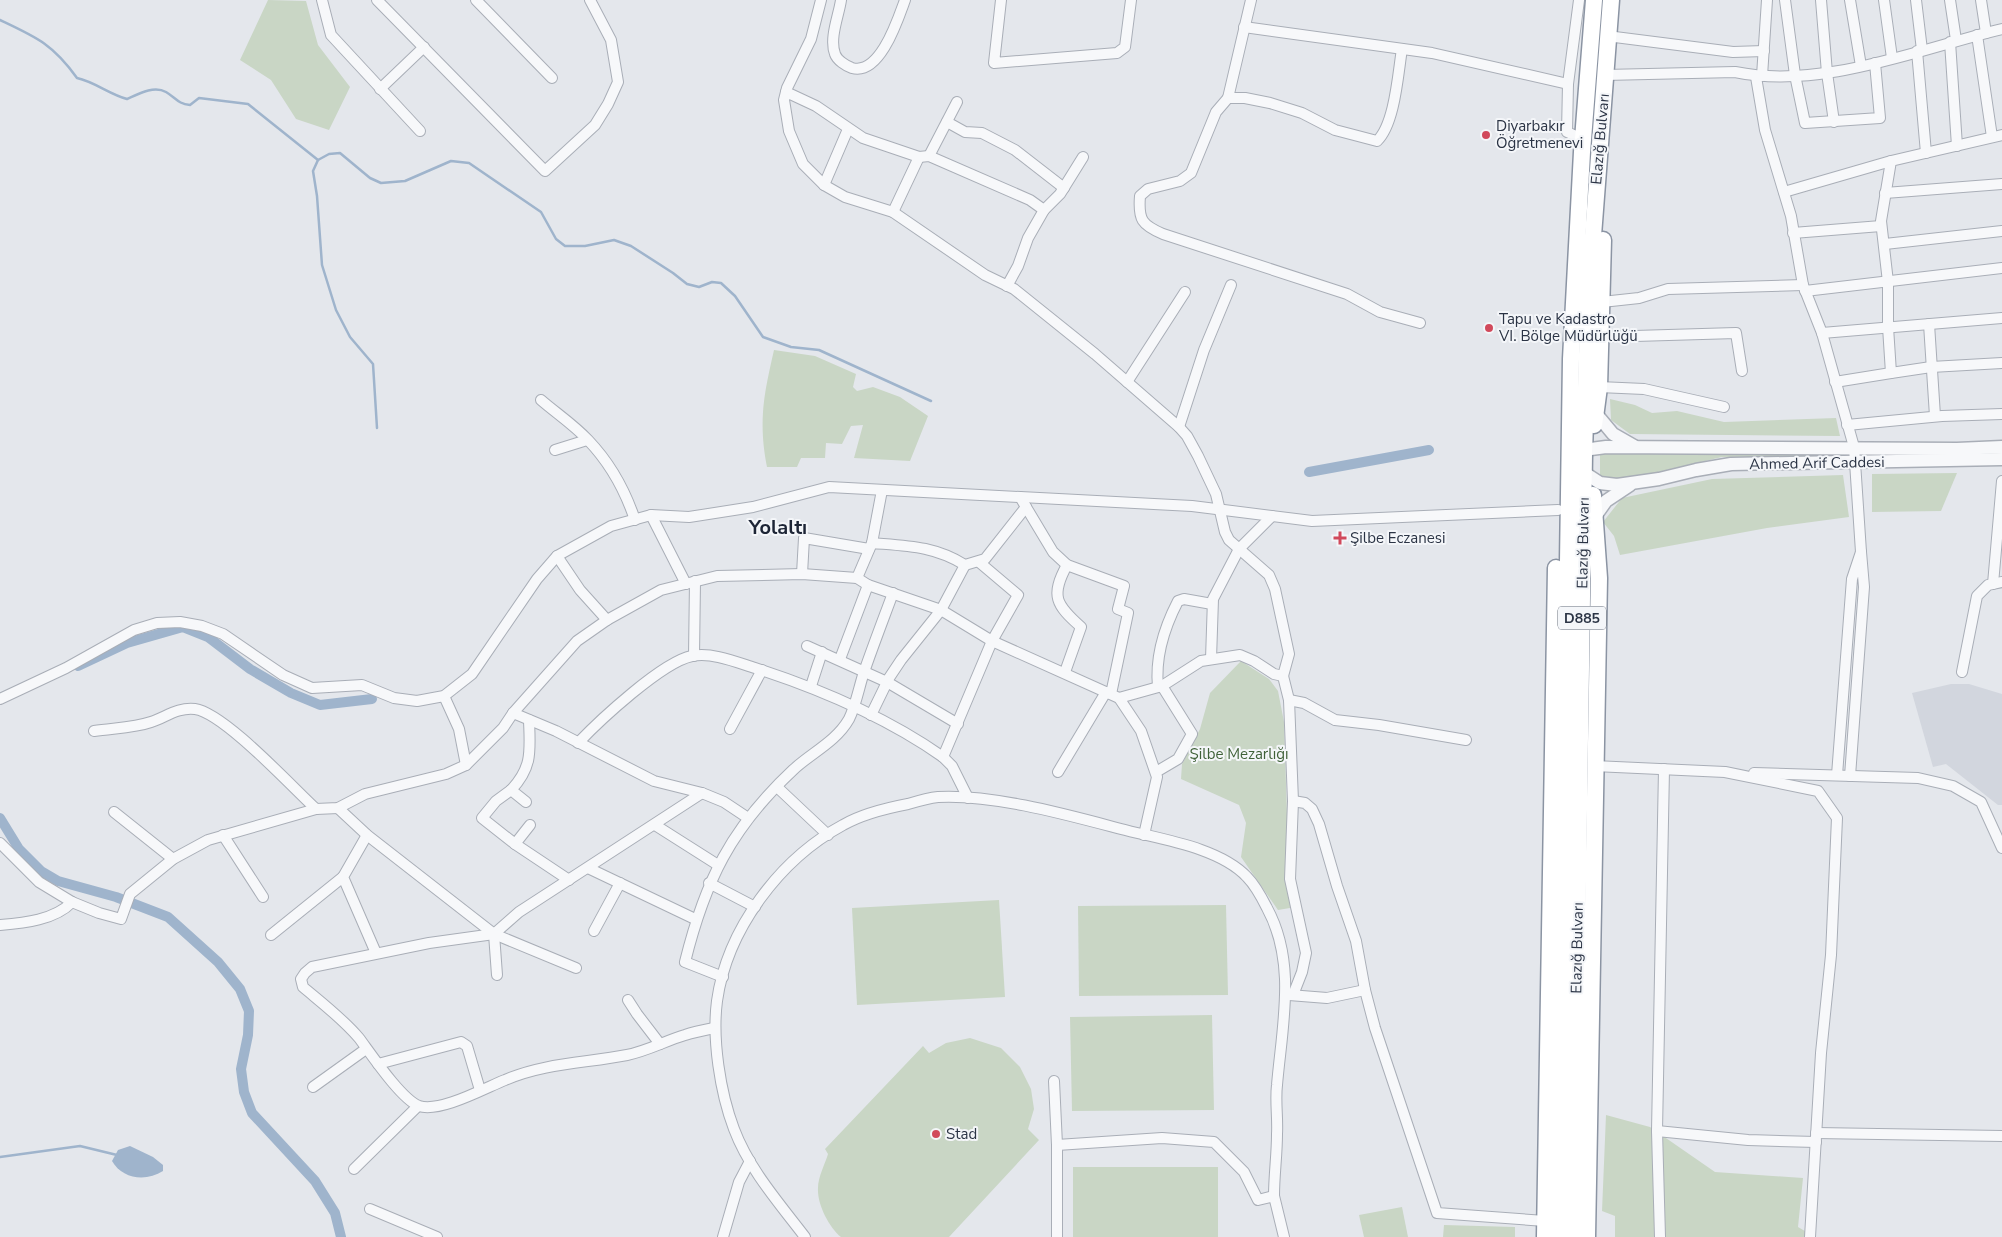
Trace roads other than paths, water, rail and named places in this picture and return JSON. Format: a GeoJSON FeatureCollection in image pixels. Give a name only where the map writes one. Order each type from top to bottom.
{"type":"FeatureCollection","features":[{"type":"Feature","properties":{"kind":"highway","name":"Elazığ Bulvarı"},"geometry":{"type":"LineString","coordinates":[[1573,1237],[1588,477],[1582,454],[1571,359],[1580,182],[1594,0]]}},
{"type":"Feature","properties":{"kind":"highway","name":"Elazığ Bulvarı"},"geometry":{"type":"LineString","coordinates":[[1558,1237],[1565,751],[1582,454],[1591,408],[1589,288],[1611,0]]}},
{"type":"Feature","properties":{"kind":"highway"},"geometry":{"type":"LineString","coordinates":[[1591,408],[1599,387],[1602,302],[1603,231],[1597,174]]}},
{"type":"Feature","properties":{"kind":"highway"},"geometry":{"type":"LineString","coordinates":[[1545,1229],[1551,814],[1558,510],[1570,225],[1580,182]]}},
{"type":"Feature","properties":{"kind":"highway"},"geometry":{"type":"LineString","coordinates":[[1587,1237],[1594,766],[1599,578],[1594,518],[1588,477]]}},
{"type":"Feature","properties":{"kind":"highway"},"geometry":{"type":"LineString","coordinates":[[1551,814],[1565,751]]}},
{"type":"Feature","properties":{"kind":"street"},"geometry":{"type":"LineString","coordinates":[[322,0],[331,35],[420,131]]}},
{"type":"Feature","properties":{"kind":"street"},"geometry":{"type":"LineString","coordinates":[[377,0],[545,171],[595,125],[608,104],[618,82],[611,40],[590,0]]}},
{"type":"Feature","properties":{"kind":"street"},"geometry":{"type":"LineString","coordinates":[[476,0],[552,78]]}},
{"type":"Feature","properties":{"kind":"street"},"geometry":{"type":"LineString","coordinates":[[821,0],[811,39],[786,92],[786,113],[796,151],[803,164],[824,185],[845,197],[893,212],[985,275],[1014,289],[1127,382],[1178,427],[1188,436],[1216,494],[1224,532],[1239,549],[1269,575],[1276,588],[1289,654],[1283,676],[1289,700],[1293,801],[1290,879],[1306,953],[1302,972],[1289,995]]}},
{"type":"Feature","properties":{"kind":"street"},"geometry":{"type":"LineString","coordinates":[[841,0],[834,39],[835,54],[846,66],[858,70],[876,57],[893,35],[904,0]]}},
{"type":"Feature","properties":{"kind":"street"},"geometry":{"type":"LineString","coordinates":[[1001,0],[994,63],[1117,53],[1125,47],[1131,0]]}},
{"type":"Feature","properties":{"kind":"street"},"geometry":{"type":"LineString","coordinates":[[1251,0],[1228,98],[1216,112],[1191,172],[1180,181],[1148,189],[1140,196],[1139,207],[1142,221],[1147,227],[1164,234],[1338,291],[1380,312],[1420,323]]}},
{"type":"Feature","properties":{"kind":"street"},"geometry":{"type":"LineString","coordinates":[[1579,0],[1568,84],[1567,132],[1583,139]]}},
{"type":"Feature","properties":{"kind":"street"},"geometry":{"type":"LineString","coordinates":[[1767,0],[1764,51],[1759,76],[1765,130],[1784,192],[1804,288],[1822,333],[1854,448],[1864,587],[1850,776]]}},
{"type":"Feature","properties":{"kind":"street"},"geometry":{"type":"LineString","coordinates":[[1785,0],[1795,75],[1805,123],[1880,118],[1875,63]]}},
{"type":"Feature","properties":{"kind":"street"},"geometry":{"type":"LineString","coordinates":[[1821,0],[1827,73],[1834,122]]}},
{"type":"Feature","properties":{"kind":"street"},"geometry":{"type":"LineString","coordinates":[[1850,0],[1861,66]]}},
{"type":"Feature","properties":{"kind":"street"},"geometry":{"type":"LineString","coordinates":[[1884,0],[1892,58]]}},
{"type":"Feature","properties":{"kind":"street"},"geometry":{"type":"LineString","coordinates":[[1916,0],[1926,153]]}},
{"type":"Feature","properties":{"kind":"street"},"geometry":{"type":"LineString","coordinates":[[1950,0],[1957,146]]}},
{"type":"Feature","properties":{"kind":"street"},"geometry":{"type":"LineString","coordinates":[[1784,192],[1891,161],[1997,136],[1982,34],[1982,0]]}},
{"type":"Feature","properties":{"kind":"street"},"geometry":{"type":"LineString","coordinates":[[1244,27],[1432,53],[1568,84]]}},
{"type":"Feature","properties":{"kind":"street"},"geometry":{"type":"LineString","coordinates":[[1605,74],[1735,72],[1759,76],[1827,73],[1875,63],[1953,41],[2002,30]]}},
{"type":"Feature","properties":{"kind":"street"},"geometry":{"type":"LineString","coordinates":[[1607,36],[1733,52],[1764,51]]}},
{"type":"Feature","properties":{"kind":"street"},"geometry":{"type":"LineString","coordinates":[[380,89],[424,47]]}},
{"type":"Feature","properties":{"kind":"street"},"geometry":{"type":"LineString","coordinates":[[1228,98],[1245,98],[1270,103],[1302,113],[1334,130],[1377,141],[1381,137],[1391,111],[1402,49]]}},
{"type":"Feature","properties":{"kind":"street"},"geometry":{"type":"LineString","coordinates":[[786,92],[816,106],[863,138],[924,156],[1030,200],[1044,210]]}},
{"type":"Feature","properties":{"kind":"street"},"geometry":{"type":"LineString","coordinates":[[893,212],[924,156],[948,122],[957,102]]}},
{"type":"Feature","properties":{"kind":"street"},"geometry":{"type":"LineString","coordinates":[[948,122],[965,132],[982,133],[1015,150],[1064,188]]}},
{"type":"Feature","properties":{"kind":"street"},"geometry":{"type":"LineString","coordinates":[[824,185],[848,129]]}},
{"type":"Feature","properties":{"kind":"street"},"geometry":{"type":"LineString","coordinates":[[1007,286],[1018,266],[1028,238],[1044,210],[1064,188],[1083,157]]}},
{"type":"Feature","properties":{"kind":"street"},"geometry":{"type":"LineString","coordinates":[[1891,161],[1882,226],[1888,282],[1891,373]]}},
{"type":"Feature","properties":{"kind":"street"},"geometry":{"type":"LineString","coordinates":[[1885,194],[2002,184]]}},
{"type":"Feature","properties":{"kind":"street"},"geometry":{"type":"LineString","coordinates":[[1793,233],[1882,226]]}},
{"type":"Feature","properties":{"kind":"street"},"geometry":{"type":"LineString","coordinates":[[1885,244],[2002,231]]}},
{"type":"Feature","properties":{"kind":"street"},"geometry":{"type":"LineString","coordinates":[[1602,302],[1639,298],[1668,289],[1804,288],[1888,282],[2002,268]]}},
{"type":"Feature","properties":{"kind":"street"},"geometry":{"type":"LineString","coordinates":[[1178,427],[1204,350],[1231,285]]}},
{"type":"Feature","properties":{"kind":"street"},"geometry":{"type":"LineString","coordinates":[[1127,382],[1185,292]]}},
{"type":"Feature","properties":{"kind":"street"},"geometry":{"type":"LineString","coordinates":[[1822,333],[2002,318]]}},
{"type":"Feature","properties":{"kind":"street"},"geometry":{"type":"LineString","coordinates":[[1929,324],[1935,416]]}},
{"type":"Feature","properties":{"kind":"street"},"geometry":{"type":"LineString","coordinates":[[1601,336],[1736,333],[1742,371]]}},
{"type":"Feature","properties":{"kind":"street"},"geometry":{"type":"LineString","coordinates":[[1835,382],[1931,367],[2002,363]]}},
{"type":"Feature","properties":{"kind":"street"},"geometry":{"type":"LineString","coordinates":[[1599,387],[1644,390],[1724,407]]}},
{"type":"Feature","properties":{"kind":"street"},"geometry":{"type":"LineString","coordinates":[[541,400],[587,440],[610,468],[626,494],[635,520]]}},
{"type":"Feature","properties":{"kind":"street","name":"Ahmed Arif Caddesi"},"geometry":{"type":"LineString","coordinates":[[1591,408],[1613,434],[1636,447]]}},
{"type":"Feature","properties":{"kind":"street"},"geometry":{"type":"LineString","coordinates":[[1847,425],[1935,416],[2002,414]]}},
{"type":"Feature","properties":{"kind":"street"},"geometry":{"type":"LineString","coordinates":[[555,450],[587,440]]}},
{"type":"Feature","properties":{"kind":"street","name":"Ahmed Arif Caddesi"},"geometry":{"type":"LineString","coordinates":[[1582,454],[1636,447],[1957,450],[2002,447]]}},
{"type":"Feature","properties":{"kind":"street","name":"Ahmed Arif Caddesi"},"geometry":{"type":"LineString","coordinates":[[1588,477],[1600,483],[1618,485],[1731,464],[2002,459]]}},
{"type":"Feature","properties":{"kind":"street"},"geometry":{"type":"LineString","coordinates":[[1962,672],[1977,596],[1988,585],[1998,583],[2002,481]]}},
{"type":"Feature","properties":{"kind":"street","name":"Ahmed Arif Caddesi"},"geometry":{"type":"LineString","coordinates":[[1594,518],[1606,501],[1634,483]]}},
{"type":"Feature","properties":{"kind":"street"},"geometry":{"type":"LineString","coordinates":[[0,698],[66,668],[134,630],[156,624],[180,622],[202,626],[223,634],[283,675],[312,688],[362,685],[394,698],[417,701],[444,696],[472,674],[537,579],[557,556],[611,526],[652,515],[689,517],[753,507],[829,487],[1023,502],[1218,509],[1312,521],[1558,510]]}},
{"type":"Feature","properties":{"kind":"street"},"geometry":{"type":"LineString","coordinates":[[856,578],[870,546],[882,490]]}},
{"type":"Feature","properties":{"kind":"street"},"geometry":{"type":"LineString","coordinates":[[802,574],[804,538],[870,546],[914,546],[946,554],[965,565],[979,562],[985,559],[1023,502]]}},
{"type":"Feature","properties":{"kind":"street"},"geometry":{"type":"LineString","coordinates":[[1023,502],[1053,552],[1067,565],[1124,586],[1118,609],[1128,613],[1112,694],[1058,772]]}},
{"type":"Feature","properties":{"kind":"street"},"geometry":{"type":"LineString","coordinates":[[652,515],[691,582],[694,656]]}},
{"type":"Feature","properties":{"kind":"street"},"geometry":{"type":"LineString","coordinates":[[1211,659],[1212,604],[1239,549],[1272,516]]}},
{"type":"Feature","properties":{"kind":"street"},"geometry":{"type":"LineString","coordinates":[[1837,775],[1852,579],[1861,552]]}},
{"type":"Feature","properties":{"kind":"street"},"geometry":{"type":"LineString","coordinates":[[557,556],[580,590],[606,620]]}},
{"type":"Feature","properties":{"kind":"street"},"geometry":{"type":"LineString","coordinates":[[943,757],[992,641],[1018,595],[979,562]]}},
{"type":"Feature","properties":{"kind":"street"},"geometry":{"type":"LineString","coordinates":[[870,715],[901,660],[941,610],[965,565]]}},
{"type":"Feature","properties":{"kind":"street"},"geometry":{"type":"LineString","coordinates":[[1065,672],[1081,627],[1062,610],[1058,599],[1056,589],[1067,565]]}},
{"type":"Feature","properties":{"kind":"street"},"geometry":{"type":"LineString","coordinates":[[0,843],[39,882],[72,902],[99,914],[121,919],[130,894],[173,859],[208,840],[316,809],[338,808],[365,794],[446,774],[466,765],[503,728],[513,713],[577,641],[606,620],[661,590],[717,576],[802,574],[856,578],[868,585],[941,610],[992,641],[1112,694],[1141,730],[1156,772],[1157,777],[1144,835]]}},
{"type":"Feature","properties":{"kind":"street"},"geometry":{"type":"LineString","coordinates":[[840,659],[868,585]]}},
{"type":"Feature","properties":{"kind":"street"},"geometry":{"type":"LineString","coordinates":[[723,977],[685,962],[695,920],[709,883],[731,840],[748,818],[798,765],[830,742],[848,720],[893,594]]}},
{"type":"Feature","properties":{"kind":"street"},"geometry":{"type":"LineString","coordinates":[[1156,772],[1178,760],[1192,734],[1160,687],[1156,672],[1165,625],[1178,601],[1184,599],[1212,604]]}},
{"type":"Feature","properties":{"kind":"street"},"geometry":{"type":"LineString","coordinates":[[807,646],[865,670],[958,724]]}},
{"type":"Feature","properties":{"kind":"street"},"geometry":{"type":"LineString","coordinates":[[811,686],[822,652]]}},
{"type":"Feature","properties":{"kind":"street"},"geometry":{"type":"LineString","coordinates":[[578,744],[612,709],[663,671],[694,656],[706,655],[734,661],[811,686],[854,706],[943,757],[952,766],[968,798]]}},
{"type":"Feature","properties":{"kind":"street"},"geometry":{"type":"LineString","coordinates":[[1112,694],[1160,687],[1201,661],[1240,655],[1254,661],[1274,674],[1283,676]]}},
{"type":"Feature","properties":{"kind":"street"},"geometry":{"type":"LineString","coordinates":[[730,728],[762,670]]}},
{"type":"Feature","properties":{"kind":"street"},"geometry":{"type":"LineString","coordinates":[[444,696],[459,729],[466,765]]}},
{"type":"Feature","properties":{"kind":"street"},"geometry":{"type":"LineString","coordinates":[[1289,700],[1304,703],[1335,720],[1379,725],[1466,740]]}},
{"type":"Feature","properties":{"kind":"street"},"geometry":{"type":"LineString","coordinates":[[94,731],[151,723],[185,709],[203,712],[217,719],[250,747],[316,809]]}},
{"type":"Feature","properties":{"kind":"street"},"geometry":{"type":"LineString","coordinates":[[513,713],[654,781],[702,793],[724,802],[748,818]]}},
{"type":"Feature","properties":{"kind":"street"},"geometry":{"type":"LineString","coordinates":[[529,720],[530,749],[527,770],[511,790],[496,801],[482,818],[515,844],[569,880]]}},
{"type":"Feature","properties":{"kind":"street"},"geometry":{"type":"LineString","coordinates":[[1594,766],[1918,778],[1960,790],[1981,802],[2002,848]]}},
{"type":"Feature","properties":{"kind":"street"},"geometry":{"type":"LineString","coordinates":[[1660,1237],[1657,1131],[1664,769]]}},
{"type":"Feature","properties":{"kind":"street"},"geometry":{"type":"LineString","coordinates":[[1725,772],[1818,791],[1837,818],[1831,955],[1821,1053],[1810,1237]]}},
{"type":"Feature","properties":{"kind":"street"},"geometry":{"type":"LineString","coordinates":[[777,787],[828,835]]}},
{"type":"Feature","properties":{"kind":"street"},"geometry":{"type":"LineString","coordinates":[[511,790],[526,802]]}},
{"type":"Feature","properties":{"kind":"street"},"geometry":{"type":"LineString","coordinates":[[702,793],[655,826],[519,912],[494,934],[376,952],[312,967],[305,972],[301,980],[303,986],[341,1019],[384,1074],[418,1106],[430,1107],[443,1104],[521,1073],[571,1062],[627,1055],[685,1035],[714,1028]]}},
{"type":"Feature","properties":{"kind":"street"},"geometry":{"type":"LineString","coordinates":[[805,1237],[756,1173],[734,1128],[718,1066],[714,1028],[717,997],[729,957],[755,907],[774,882],[808,850],[844,824],[887,808],[937,797],[991,800],[1144,835],[1195,848],[1227,862],[1247,876],[1268,909],[1280,940],[1289,995],[1276,1089],[1278,1136],[1274,1196],[1284,1237]]}},
{"type":"Feature","properties":{"kind":"street"},"geometry":{"type":"LineString","coordinates":[[1293,801],[1305,804],[1312,809],[1319,824],[1337,886],[1356,941],[1374,1028],[1437,1214],[1545,1229]]}},
{"type":"Feature","properties":{"kind":"street"},"geometry":{"type":"LineString","coordinates":[[338,808],[367,834],[494,934],[576,968]]}},
{"type":"Feature","properties":{"kind":"street"},"geometry":{"type":"LineString","coordinates":[[114,812],[173,859]]}},
{"type":"Feature","properties":{"kind":"street"},"geometry":{"type":"LineString","coordinates":[[515,844],[530,825]]}},
{"type":"Feature","properties":{"kind":"street"},"geometry":{"type":"LineString","coordinates":[[655,826],[718,865]]}},
{"type":"Feature","properties":{"kind":"street"},"geometry":{"type":"LineString","coordinates":[[271,935],[343,877],[367,834]]}},
{"type":"Feature","properties":{"kind":"street"},"geometry":{"type":"LineString","coordinates":[[223,835],[263,897]]}},
{"type":"Feature","properties":{"kind":"street"},"geometry":{"type":"LineString","coordinates":[[588,868],[695,920]]}},
{"type":"Feature","properties":{"kind":"street"},"geometry":{"type":"LineString","coordinates":[[343,877],[376,952]]}},
{"type":"Feature","properties":{"kind":"street"},"geometry":{"type":"LineString","coordinates":[[594,931],[620,883]]}},
{"type":"Feature","properties":{"kind":"street"},"geometry":{"type":"LineString","coordinates":[[709,883],[755,907]]}},
{"type":"Feature","properties":{"kind":"street"},"geometry":{"type":"LineString","coordinates":[[0,925],[33,920],[64,911],[72,902]]}},
{"type":"Feature","properties":{"kind":"street"},"geometry":{"type":"LineString","coordinates":[[494,934],[497,975]]}},
{"type":"Feature","properties":{"kind":"street"},"geometry":{"type":"LineString","coordinates":[[1289,995],[1327,998],[1365,990]]}},
{"type":"Feature","properties":{"kind":"street"},"geometry":{"type":"LineString","coordinates":[[628,1000],[636,1014],[660,1044]]}},
{"type":"Feature","properties":{"kind":"street"},"geometry":{"type":"LineString","coordinates":[[378,1064],[461,1042],[467,1046],[480,1090]]}},
{"type":"Feature","properties":{"kind":"street"},"geometry":{"type":"LineString","coordinates":[[313,1087],[366,1049]]}},
{"type":"Feature","properties":{"kind":"street"},"geometry":{"type":"LineString","coordinates":[[1054,1081],[1057,1145],[1057,1237]]}},
{"type":"Feature","properties":{"kind":"street"},"geometry":{"type":"LineString","coordinates":[[354,1169],[418,1106]]}},
{"type":"Feature","properties":{"kind":"street"},"geometry":{"type":"LineString","coordinates":[[1657,1131],[1748,1140],[2002,1136]]}},
{"type":"Feature","properties":{"kind":"street"},"geometry":{"type":"LineString","coordinates":[[1057,1145],[1162,1138],[1214,1142],[1244,1172],[1258,1200],[1274,1196]]}},
{"type":"Feature","properties":{"kind":"street"},"geometry":{"type":"LineString","coordinates":[[723,1237],[739,1182],[750,1161]]}},
{"type":"Feature","properties":{"kind":"street"},"geometry":{"type":"LineString","coordinates":[[370,1209],[437,1237]]}},
{"type":"Feature","properties":{"kind":"water"},"geometry":{"type":"Polygon","coordinates":[[[130,1146],[153,1157],[163,1165],[163,1171],[149,1177],[135,1177],[122,1172],[112,1161],[118,1150],[130,1146]]]}},
{"type":"Feature","properties":{"kind":"waterway"},"geometry":{"type":"LineString","coordinates":[[0,20],[24,31],[52,49],[77,78],[90,82],[120,97],[127,99],[156,89],[166,92],[180,102],[190,105],[199,98],[248,104],[318,160]]}},
{"type":"Feature","properties":{"kind":"waterway"},"geometry":{"type":"LineString","coordinates":[[377,428],[373,364],[350,337],[336,310],[322,265],[317,196],[313,171],[318,160],[329,154],[340,153],[370,178],[381,183],[405,181],[451,161],[469,163],[541,212],[556,239],[565,246],[585,246],[614,240],[631,246],[687,284],[699,287],[712,282],[721,283],[735,296],[763,337],[791,347],[819,350],[931,401]]}},
{"type":"Feature","properties":{"kind":"waterway"},"geometry":{"type":"LineString","coordinates":[[1309,472],[1429,450]]}},
{"type":"Feature","properties":{"kind":"waterway"},"geometry":{"type":"LineString","coordinates":[[78,666],[127,643],[183,627],[208,637],[250,669],[291,693],[320,705],[372,699]]}},
{"type":"Feature","properties":{"kind":"waterway"},"geometry":{"type":"LineString","coordinates":[[0,818],[19,849],[41,871],[58,881],[116,897],[168,917],[218,962],[240,989],[249,1011],[248,1035],[241,1069],[244,1092],[252,1113],[315,1181],[335,1213],[341,1237]]}},
{"type":"Feature","properties":{"kind":"waterway"},"geometry":{"type":"LineString","coordinates":[[0,1157],[80,1146],[117,1155]]}},
{"type":"Feature","properties":{"kind":"place","name":"Diyarbakır Öğretmenevi"},"geometry":{"type":"Point","coordinates":[1486,135]}},
{"type":"Feature","properties":{"kind":"place","name":"Tapu ve Kadastro VI. Bölge Müdürlüğü"},"geometry":{"type":"Point","coordinates":[1489,328]}},
{"type":"Feature","properties":{"kind":"place","name":"Şilbe Eczanesi"},"geometry":{"type":"Point","coordinates":[1340,538]}},
{"type":"Feature","properties":{"kind":"place","name":"Stad"},"geometry":{"type":"Point","coordinates":[936,1134]}},
{"type":"Feature","properties":{"kind":"district","name":"Yolaltı"},"geometry":{"type":"Point","coordinates":[778,527]}},
{"type":"Feature","properties":{"kind":"park label","name":"Şilbe Mezarlığı"},"geometry":{"type":"Point","coordinates":[1239,754]}}]}
